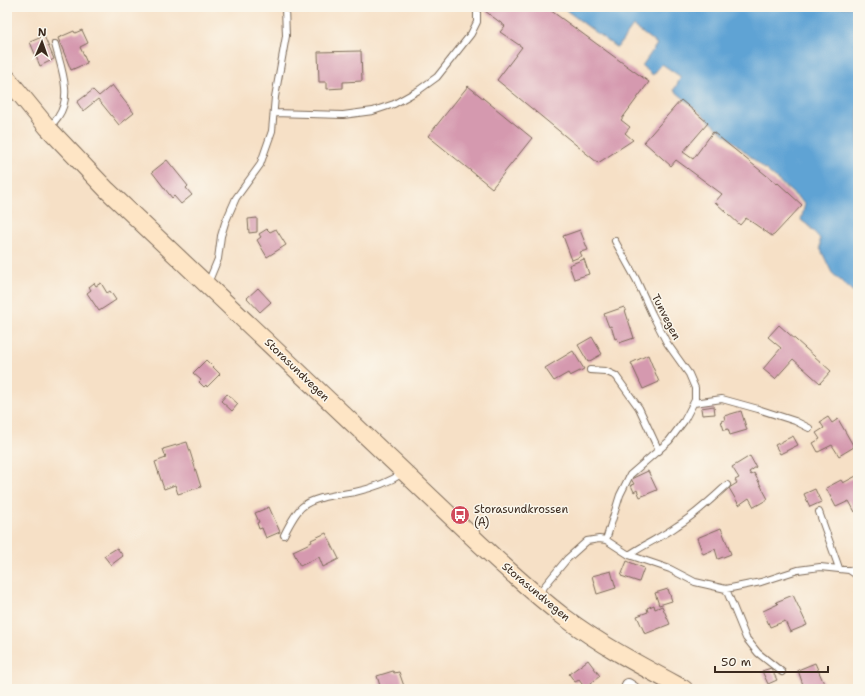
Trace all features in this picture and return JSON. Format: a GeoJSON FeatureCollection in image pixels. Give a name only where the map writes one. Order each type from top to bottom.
{"type":"FeatureCollection","features":[{"type":"Feature","properties":{"kind":"main road","name":"Storasundvegen"},"geometry":{"type":"LineString","coordinates":[[7,78],[48,128],[97,179],[481,545],[565,618],[604,644],[684,689]]}},
{"type":"Feature","properties":{"kind":"lane"},"geometry":{"type":"LineString","coordinates":[[207,284],[218,259],[221,236],[225,223],[236,198],[260,165],[272,131],[275,97],[286,36],[285,7]]}},
{"type":"Feature","properties":{"kind":"lane"},"geometry":{"type":"LineString","coordinates":[[274,112],[344,115],[373,111],[394,104],[419,90],[437,77],[471,34],[477,22],[477,7]]}},
{"type":"Feature","properties":{"kind":"lane"},"geometry":{"type":"LineString","coordinates":[[48,128],[63,110],[66,98],[65,82],[55,44]]}},
{"type":"Feature","properties":{"kind":"lane","name":"Tunvegen"},"geometry":{"type":"LineString","coordinates":[[615,241],[636,279],[667,343],[689,374],[695,388],[696,400],[694,403]]}},
{"type":"Feature","properties":{"kind":"lane"},"geometry":{"type":"LineString","coordinates":[[590,370],[605,371],[616,376],[639,408],[659,450]]}},
{"type":"Feature","properties":{"kind":"lane"},"geometry":{"type":"LineString","coordinates":[[606,540],[620,495],[630,475],[673,436],[684,421],[694,403],[722,399],[758,408],[795,421],[809,428]]}},
{"type":"Feature","properties":{"kind":"lane"},"geometry":{"type":"LineString","coordinates":[[284,535],[288,526],[302,507],[314,500],[384,485],[405,472]]}},
{"type":"Feature","properties":{"kind":"lane"},"geometry":{"type":"LineString","coordinates":[[629,555],[643,545],[677,526],[708,503],[727,485]]}},
{"type":"Feature","properties":{"kind":"lane"},"geometry":{"type":"LineString","coordinates":[[819,512],[839,568]]}},
{"type":"Feature","properties":{"kind":"lane"},"geometry":{"type":"LineString","coordinates":[[537,595],[567,559],[587,542],[599,539],[606,540],[629,555],[670,569],[695,582],[726,589],[761,582],[798,570],[820,567],[849,570],[858,576]]}},
{"type":"Feature","properties":{"kind":"lane"},"geometry":{"type":"LineString","coordinates":[[726,589],[746,638],[758,653],[782,672]]}},
{"type":"Feature","properties":{"kind":"water"},"geometry":{"type":"Polygon","coordinates":[[[565,7],[858,7],[858,296],[832,273],[820,248],[820,239],[810,227],[801,220],[805,204],[674,90],[681,77],[662,64],[653,75],[642,66],[657,44],[633,26],[617,48],[567,11],[565,7]]]}},
{"type":"Feature","properties":{"kind":"building"},"geometry":{"type":"Polygon","coordinates":[[[487,7],[553,7],[550,10],[649,82],[621,120],[630,127],[625,133],[633,140],[598,163],[497,80],[522,47],[500,32],[505,26],[485,11],[487,7]]]}},
{"type":"Feature","properties":{"kind":"building"},"geometry":{"type":"Polygon","coordinates":[[[82,30],[88,43],[80,47],[87,63],[71,70],[58,38],[74,31],[75,33],[82,30]]]}},
{"type":"Feature","properties":{"kind":"building"},"geometry":{"type":"Polygon","coordinates":[[[44,36],[54,59],[40,66],[30,42],[44,36]]]}},
{"type":"Feature","properties":{"kind":"building"},"geometry":{"type":"Polygon","coordinates":[[[361,51],[362,81],[343,82],[343,88],[327,89],[327,82],[319,82],[318,52],[361,51]]]}},
{"type":"Feature","properties":{"kind":"building"},"geometry":{"type":"Polygon","coordinates":[[[112,85],[134,113],[119,125],[98,99],[83,111],[77,102],[93,90],[99,96],[112,85]]]}},
{"type":"Feature","properties":{"kind":"building"},"geometry":{"type":"Polygon","coordinates":[[[468,86],[532,138],[492,188],[428,136],[468,86]]]}},
{"type":"Feature","properties":{"kind":"building"},"geometry":{"type":"Polygon","coordinates":[[[681,100],[708,123],[683,152],[693,159],[713,132],[777,184],[778,183],[802,205],[774,235],[772,236],[746,218],[740,225],[715,202],[722,194],[676,160],[671,166],[644,142],[681,100]]]}},
{"type":"Feature","properties":{"kind":"building"},"geometry":{"type":"Polygon","coordinates":[[[167,160],[188,186],[186,188],[192,195],[181,204],[174,196],[172,198],[152,172],[167,160]]]}},
{"type":"Feature","properties":{"kind":"building"},"geometry":{"type":"Polygon","coordinates":[[[257,218],[257,232],[249,233],[248,219],[257,218]]]}},
{"type":"Feature","properties":{"kind":"building"},"geometry":{"type":"Polygon","coordinates":[[[267,229],[270,232],[276,229],[286,245],[267,257],[257,240],[261,237],[259,234],[267,229]]]}},
{"type":"Feature","properties":{"kind":"building"},"geometry":{"type":"Polygon","coordinates":[[[580,230],[588,250],[580,252],[582,256],[572,260],[563,236],[580,230]]]}},
{"type":"Feature","properties":{"kind":"building"},"geometry":{"type":"Polygon","coordinates":[[[584,259],[589,274],[574,279],[569,265],[584,259]]]}},
{"type":"Feature","properties":{"kind":"building"},"geometry":{"type":"Polygon","coordinates":[[[94,283],[96,286],[101,283],[107,293],[110,291],[116,300],[99,311],[87,293],[91,290],[89,287],[94,283]]]}},
{"type":"Feature","properties":{"kind":"building"},"geometry":{"type":"Polygon","coordinates":[[[258,288],[271,302],[260,312],[247,298],[258,288]]]}},
{"type":"Feature","properties":{"kind":"building"},"geometry":{"type":"Polygon","coordinates":[[[624,307],[634,338],[619,343],[617,338],[615,339],[611,326],[609,327],[604,314],[624,307]]]}},
{"type":"Feature","properties":{"kind":"building"},"geometry":{"type":"Polygon","coordinates":[[[779,325],[831,371],[820,383],[793,359],[775,379],[763,369],[781,348],[768,337],[779,325]]]}},
{"type":"Feature","properties":{"kind":"building"},"geometry":{"type":"Polygon","coordinates":[[[592,337],[602,354],[588,362],[578,345],[592,337]]]}},
{"type":"Feature","properties":{"kind":"building"},"geometry":{"type":"Polygon","coordinates":[[[573,351],[584,369],[570,376],[568,373],[554,381],[545,368],[573,351]]]}},
{"type":"Feature","properties":{"kind":"building"},"geometry":{"type":"Polygon","coordinates":[[[648,355],[659,382],[643,389],[631,363],[648,355]]]}},
{"type":"Feature","properties":{"kind":"building"},"geometry":{"type":"Polygon","coordinates":[[[206,360],[220,374],[207,387],[206,385],[204,387],[199,382],[201,380],[193,373],[206,360]]]}},
{"type":"Feature","properties":{"kind":"building"},"geometry":{"type":"Polygon","coordinates":[[[227,394],[238,404],[232,411],[221,401],[227,394]]]}},
{"type":"Feature","properties":{"kind":"building"},"geometry":{"type":"Polygon","coordinates":[[[714,406],[715,414],[702,415],[701,408],[714,406]]]}},
{"type":"Feature","properties":{"kind":"building"},"geometry":{"type":"Polygon","coordinates":[[[741,411],[747,430],[730,435],[728,429],[724,430],[721,421],[725,420],[724,416],[741,411]]]}},
{"type":"Feature","properties":{"kind":"building"},"geometry":{"type":"Polygon","coordinates":[[[828,417],[832,423],[838,419],[854,447],[839,456],[832,445],[818,452],[813,443],[820,439],[816,433],[824,428],[820,422],[828,417]]]}},
{"type":"Feature","properties":{"kind":"building"},"geometry":{"type":"Polygon","coordinates":[[[793,436],[798,445],[780,454],[775,445],[793,436]]]}},
{"type":"Feature","properties":{"kind":"building"},"geometry":{"type":"Polygon","coordinates":[[[187,442],[201,487],[178,494],[175,485],[164,489],[155,462],[166,458],[163,449],[187,442]]]}},
{"type":"Feature","properties":{"kind":"building"},"geometry":{"type":"Polygon","coordinates":[[[750,456],[756,467],[749,472],[751,475],[754,473],[768,499],[754,507],[749,498],[739,505],[729,488],[737,483],[735,480],[739,478],[732,467],[750,456]]]}},
{"type":"Feature","properties":{"kind":"building"},"geometry":{"type":"Polygon","coordinates":[[[648,471],[657,490],[640,497],[637,490],[634,492],[631,485],[634,484],[631,479],[648,471]]]}},
{"type":"Feature","properties":{"kind":"building"},"geometry":{"type":"Polygon","coordinates":[[[858,475],[858,510],[855,512],[849,501],[836,507],[826,488],[841,480],[843,483],[858,475]]]}},
{"type":"Feature","properties":{"kind":"building"},"geometry":{"type":"Polygon","coordinates":[[[815,489],[821,502],[810,507],[804,494],[815,489]]]}},
{"type":"Feature","properties":{"kind":"building"},"geometry":{"type":"Polygon","coordinates":[[[269,507],[280,532],[266,538],[262,528],[259,529],[257,523],[259,522],[255,513],[269,507]]]}},
{"type":"Feature","properties":{"kind":"building"},"geometry":{"type":"Polygon","coordinates":[[[721,528],[731,554],[718,559],[715,549],[703,554],[697,538],[721,528]]]}},
{"type":"Feature","properties":{"kind":"building"},"geometry":{"type":"Polygon","coordinates":[[[326,533],[339,559],[323,567],[319,557],[300,566],[293,551],[326,533]]]}},
{"type":"Feature","properties":{"kind":"building"},"geometry":{"type":"Polygon","coordinates":[[[117,548],[123,556],[111,565],[104,556],[117,548]]]}},
{"type":"Feature","properties":{"kind":"building"},"geometry":{"type":"Polygon","coordinates":[[[627,561],[644,568],[639,582],[621,576],[627,561]]]}},
{"type":"Feature","properties":{"kind":"building"},"geometry":{"type":"Polygon","coordinates":[[[611,571],[616,588],[597,594],[592,576],[611,571]]]}},
{"type":"Feature","properties":{"kind":"building"},"geometry":{"type":"Polygon","coordinates":[[[668,589],[672,601],[659,605],[655,593],[668,589]]]}},
{"type":"Feature","properties":{"kind":"building"},"geometry":{"type":"Polygon","coordinates":[[[793,595],[807,625],[790,632],[785,621],[770,627],[763,611],[778,604],[776,602],[793,595]]]}},
{"type":"Feature","properties":{"kind":"building"},"geometry":{"type":"Polygon","coordinates":[[[654,605],[655,609],[662,606],[670,624],[645,634],[637,616],[648,612],[647,608],[654,605]]]}},
{"type":"Feature","properties":{"kind":"building"},"geometry":{"type":"Polygon","coordinates":[[[588,660],[600,676],[585,688],[579,680],[575,682],[569,674],[588,660]]]}},
{"type":"Feature","properties":{"kind":"building"},"geometry":{"type":"Polygon","coordinates":[[[815,663],[826,688],[806,689],[804,688],[798,670],[815,663]]]}},
{"type":"Feature","properties":{"kind":"building"},"geometry":{"type":"Polygon","coordinates":[[[771,668],[777,680],[768,684],[762,671],[771,668]]]}},
{"type":"Feature","properties":{"kind":"building"},"geometry":{"type":"Polygon","coordinates":[[[393,671],[394,673],[399,672],[405,689],[381,689],[377,676],[393,671]]]}},
{"type":"Feature","properties":{"kind":"place","name":"Storasundkrossen (A)"},"geometry":{"type":"Point","coordinates":[460,515]}}]}
